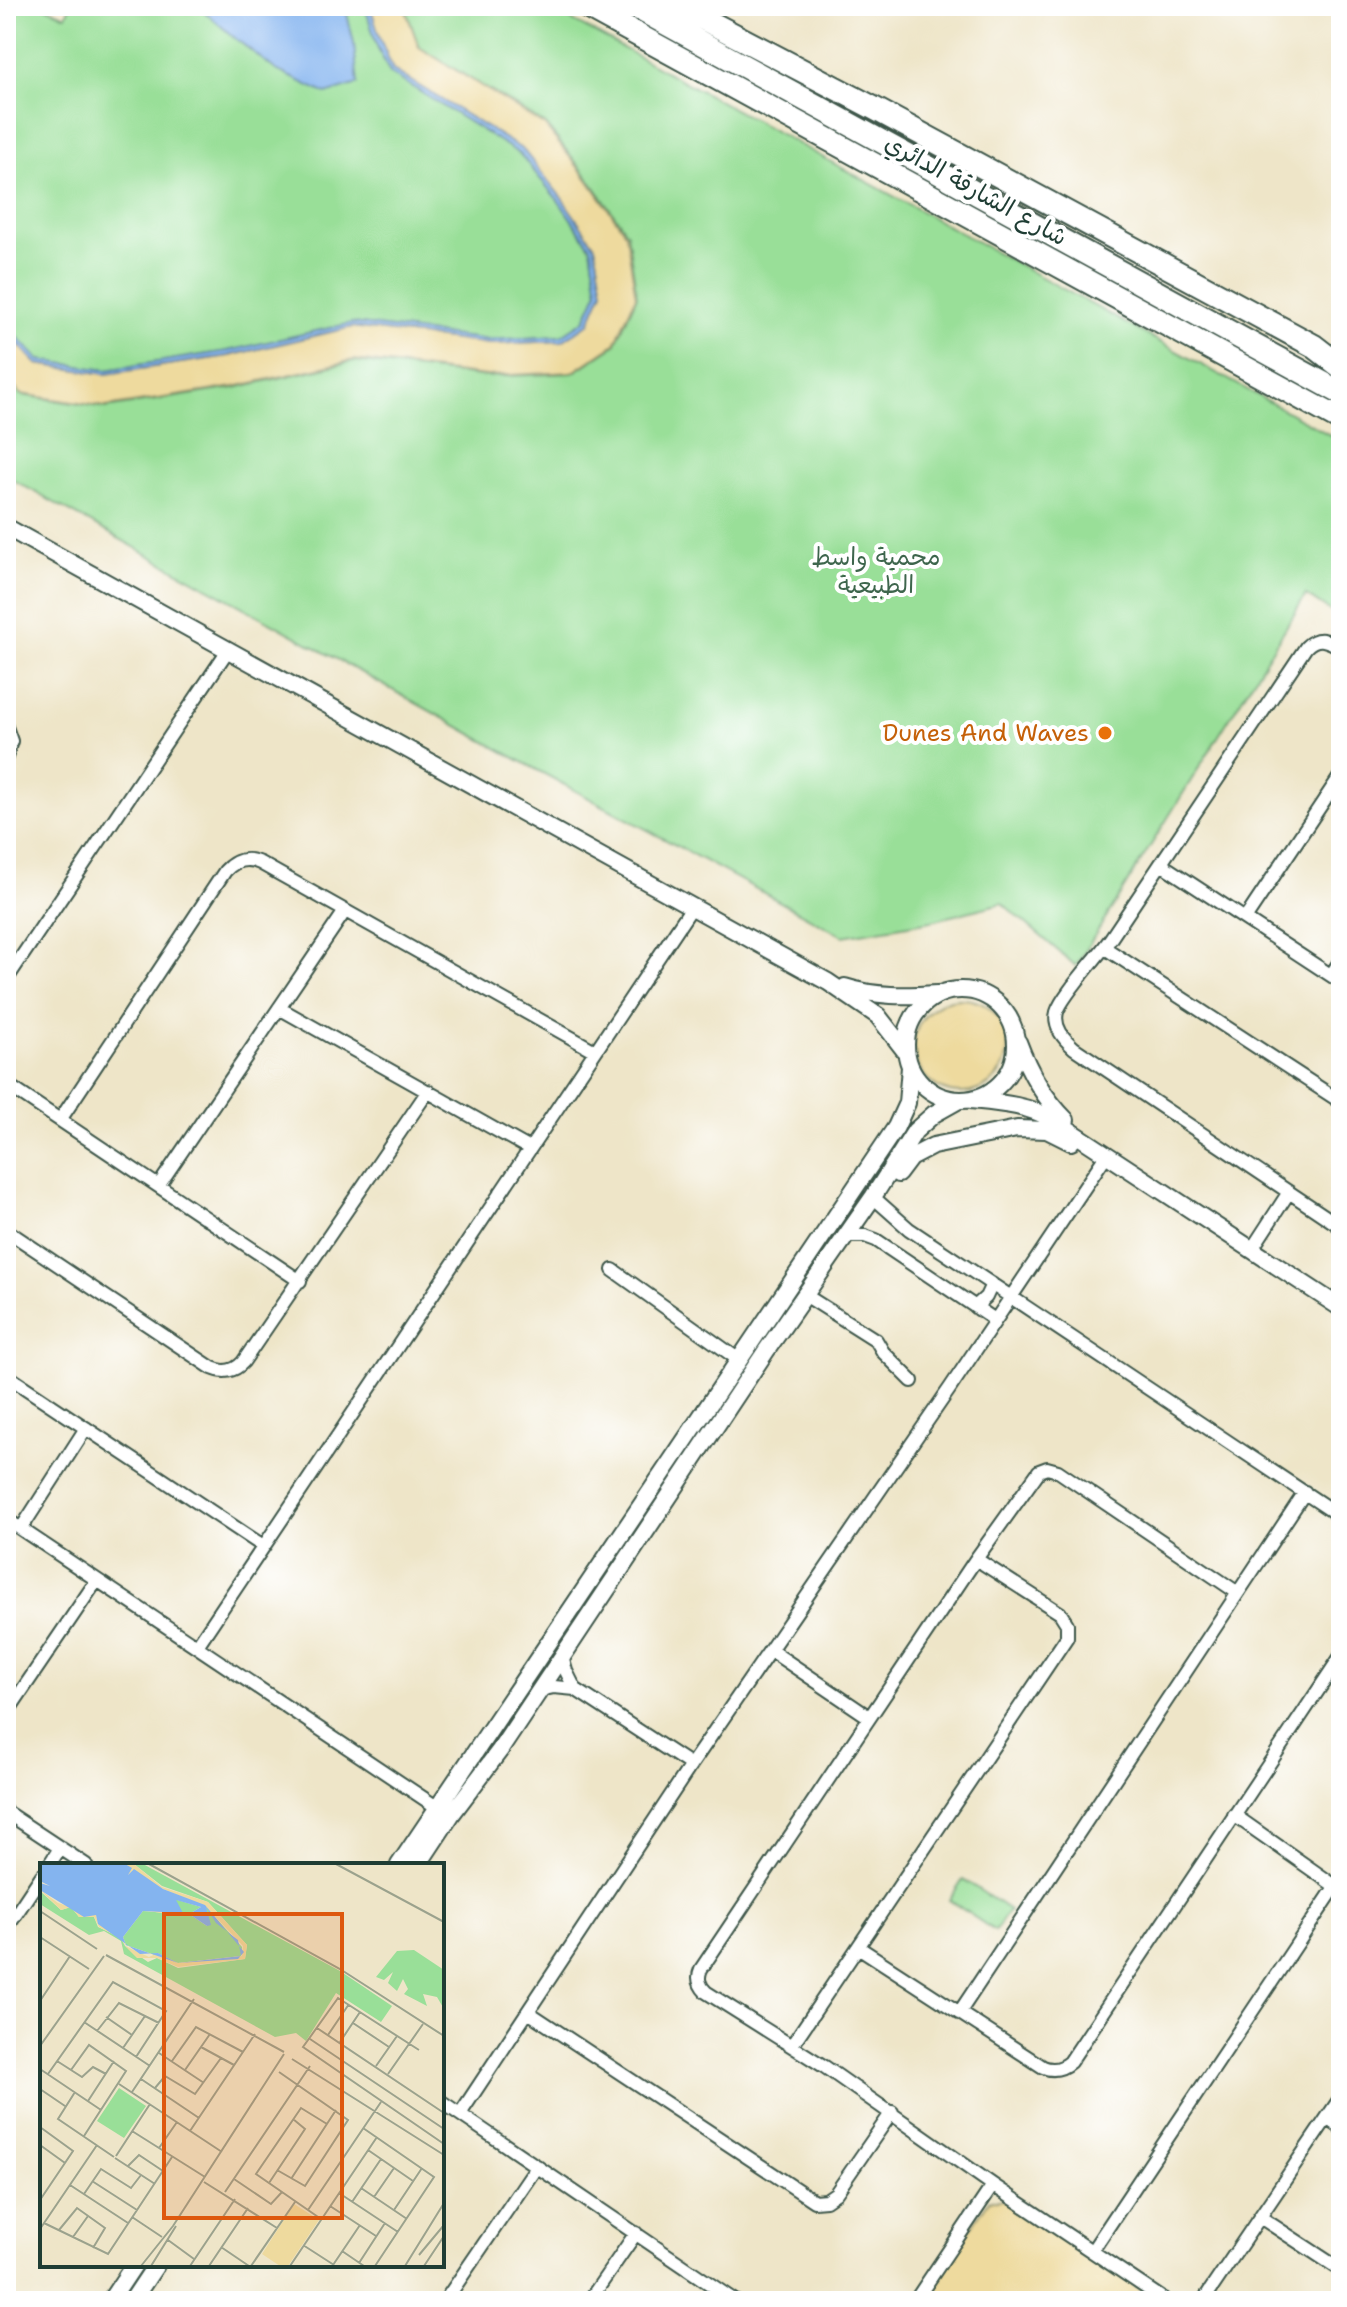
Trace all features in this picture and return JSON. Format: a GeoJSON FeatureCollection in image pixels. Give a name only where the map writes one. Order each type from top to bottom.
{"type":"FeatureCollection","features":[{"type":"Feature","properties":{"kind":"highway","name":"شارع الشارقة الدائري"},"geometry":{"type":"LineString","coordinates":[[585,6],[1341,420]]}},
{"type":"Feature","properties":{"kind":"highway","name":"شارع الشارقة الدائري"},"geometry":{"type":"LineString","coordinates":[[634,6],[1341,393]]}},
{"type":"Feature","properties":{"kind":"highway"},"geometry":{"type":"LineString","coordinates":[[679,6],[1314,346],[1341,367]]}},
{"type":"Feature","properties":{"kind":"main road"},"geometry":{"type":"LineString","coordinates":[[6,527],[828,982],[878,1016],[908,1059],[918,1080],[930,1091],[944,1098],[1005,1103],[1036,1111],[1341,1308]]}},
{"type":"Feature","properties":{"kind":"main road"},"geometry":{"type":"LineString","coordinates":[[828,982],[877,994],[962,990],[989,997],[1009,1017],[1027,1066],[1044,1095],[1083,1139]]}},
{"type":"Feature","properties":{"kind":"main road"},"geometry":{"type":"LineString","coordinates":[[400,1863],[901,1119],[909,1094],[906,1037],[910,1023],[918,1010],[942,993]]}},
{"type":"Feature","properties":{"kind":"main road"},"geometry":{"type":"LineString","coordinates":[[419,1863],[540,1690],[920,1125],[934,1114],[965,1100],[984,1096],[996,1088],[1013,1066],[1017,1039]]}},
{"type":"Feature","properties":{"kind":"main road"},"geometry":{"type":"LineString","coordinates":[[876,1194],[892,1181],[910,1158],[926,1149],[1017,1129],[1047,1130],[1085,1150],[1106,1154]]}},
{"type":"Feature","properties":{"kind":"main road"},"geometry":{"type":"LineString","coordinates":[[766,1351],[774,1329],[791,1301],[784,1294]]}},
{"type":"Feature","properties":{"kind":"main road"},"geometry":{"type":"LineString","coordinates":[[110,2301],[133,2267]]}},
{"type":"Feature","properties":{"kind":"main road"},"geometry":{"type":"LineString","coordinates":[[132,2301],[155,2267]]}},
{"type":"Feature","properties":{"kind":"street"},"geometry":{"type":"LineString","coordinates":[[1341,648],[1331,641],[1320,639],[1306,647],[1105,948],[1061,1003],[1056,1014],[1058,1028],[1074,1048],[1341,1227]]}},
{"type":"Feature","properties":{"kind":"street"},"geometry":{"type":"LineString","coordinates":[[6,980],[228,650]]}},
{"type":"Feature","properties":{"kind":"street"},"geometry":{"type":"LineString","coordinates":[[6,727],[11,741],[6,757]]}},
{"type":"Feature","properties":{"kind":"street"},"geometry":{"type":"LineString","coordinates":[[1245,919],[1341,775]]}},
{"type":"Feature","properties":{"kind":"street"},"geometry":{"type":"LineString","coordinates":[[60,1120],[229,866],[241,860],[254,861],[595,1051]]}},
{"type":"Feature","properties":{"kind":"street"},"geometry":{"type":"LineString","coordinates":[[1161,864],[1336,979],[1341,960]]}},
{"type":"Feature","properties":{"kind":"street"},"geometry":{"type":"LineString","coordinates":[[197,1646],[692,907]]}},
{"type":"Feature","properties":{"kind":"street"},"geometry":{"type":"LineString","coordinates":[[159,1185],[345,911]]}},
{"type":"Feature","properties":{"kind":"street"},"geometry":{"type":"LineString","coordinates":[[1105,948],[1341,1102]]}},
{"type":"Feature","properties":{"kind":"street"},"geometry":{"type":"LineString","coordinates":[[279,1008],[530,1149]]}},
{"type":"Feature","properties":{"kind":"street"},"geometry":{"type":"LineString","coordinates":[[6,1084],[300,1281]]}},
{"type":"Feature","properties":{"kind":"street"},"geometry":{"type":"LineString","coordinates":[[6,1230],[212,1368],[223,1371],[234,1369],[243,1362],[300,1281],[428,1091]]}},
{"type":"Feature","properties":{"kind":"street"},"geometry":{"type":"LineString","coordinates":[[460,2114],[691,1765],[950,1388],[1106,1154]]}},
{"type":"Feature","properties":{"kind":"street"},"geometry":{"type":"LineString","coordinates":[[1252,1249],[1289,1192]]}},
{"type":"Feature","properties":{"kind":"street"},"geometry":{"type":"LineString","coordinates":[[876,1194],[909,1229],[1341,1517]]}},
{"type":"Feature","properties":{"kind":"street"},"geometry":{"type":"LineString","coordinates":[[847,1236],[865,1236],[876,1240],[995,1320]]}},
{"type":"Feature","properties":{"kind":"street"},"geometry":{"type":"LineString","coordinates":[[613,1270],[739,1360]]}},
{"type":"Feature","properties":{"kind":"street"},"geometry":{"type":"LineString","coordinates":[[975,1307],[986,1297],[992,1284]]}},
{"type":"Feature","properties":{"kind":"street"},"geometry":{"type":"LineString","coordinates":[[805,1295],[876,1340],[883,1352],[912,1381]]}},
{"type":"Feature","properties":{"kind":"street"},"geometry":{"type":"LineString","coordinates":[[6,1375],[263,1546]]}},
{"type":"Feature","properties":{"kind":"street"},"geometry":{"type":"LineString","coordinates":[[21,1529],[86,1428]]}},
{"type":"Feature","properties":{"kind":"street"},"geometry":{"type":"LineString","coordinates":[[1166,2301],[993,2185],[892,2112],[706,1992],[699,1982],[699,1973],[976,1559],[1036,1474],[1043,1469],[1058,1471],[1238,1593]]}},
{"type":"Feature","properties":{"kind":"street"},"geometry":{"type":"LineString","coordinates":[[959,2013],[1305,1492]]}},
{"type":"Feature","properties":{"kind":"street"},"geometry":{"type":"LineString","coordinates":[[6,1519],[438,1808]]}},
{"type":"Feature","properties":{"kind":"street"},"geometry":{"type":"LineString","coordinates":[[792,2045],[1067,1637],[1067,1624],[1060,1613],[976,1559]]}},
{"type":"Feature","properties":{"kind":"street"},"geometry":{"type":"LineString","coordinates":[[6,1714],[97,1580]]}},
{"type":"Feature","properties":{"kind":"street"},"geometry":{"type":"LineString","coordinates":[[770,1650],[869,1717]]}},
{"type":"Feature","properties":{"kind":"street"},"geometry":{"type":"LineString","coordinates":[[858,1947],[1043,2067],[1057,2069],[1067,2065],[1341,1656]]}},
{"type":"Feature","properties":{"kind":"street"},"geometry":{"type":"LineString","coordinates":[[562,1657],[575,1689],[691,1765]]}},
{"type":"Feature","properties":{"kind":"street"},"geometry":{"type":"LineString","coordinates":[[540,1690],[554,1687],[575,1689]]}},
{"type":"Feature","properties":{"kind":"street"},"geometry":{"type":"LineString","coordinates":[[6,1812],[83,1863]]}},
{"type":"Feature","properties":{"kind":"street"},"geometry":{"type":"LineString","coordinates":[[1092,2251],[1338,1882],[1234,1815]]}},
{"type":"Feature","properties":{"kind":"street"},"geometry":{"type":"LineString","coordinates":[[50,1863],[60,1848]]}},
{"type":"Feature","properties":{"kind":"street"},"geometry":{"type":"LineString","coordinates":[[6,1929],[40,1878]]}},
{"type":"Feature","properties":{"kind":"street"},"geometry":{"type":"LineString","coordinates":[[528,2012],[814,2201],[826,2200],[836,2193],[892,2112]]}},
{"type":"Feature","properties":{"kind":"street"},"geometry":{"type":"LineString","coordinates":[[1203,2301],[1341,2097]]}},
{"type":"Feature","properties":{"kind":"street"},"geometry":{"type":"LineString","coordinates":[[444,2103],[735,2301]]}},
{"type":"Feature","properties":{"kind":"street"},"geometry":{"type":"LineString","coordinates":[[1327,2118],[1341,2128]]}},
{"type":"Feature","properties":{"kind":"street"},"geometry":{"type":"LineString","coordinates":[[445,2301],[537,2166]]}},
{"type":"Feature","properties":{"kind":"street"},"geometry":{"type":"LineString","coordinates":[[915,2301],[993,2185]]}},
{"type":"Feature","properties":{"kind":"street"},"geometry":{"type":"LineString","coordinates":[[1260,2217],[1341,2270]]}},
{"type":"Feature","properties":{"kind":"street"},"geometry":{"type":"LineString","coordinates":[[589,2301],[636,2233]]}},
{"type":"Feature","properties":{"kind":"green space"},"geometry":{"type":"Polygon","coordinates":[[[6,6],[44,6],[66,16],[70,6],[198,6],[276,70],[354,43],[345,6],[365,6],[377,46],[390,73],[520,154],[558,200],[591,248],[598,291],[585,320],[561,336],[489,340],[352,323],[228,351],[106,370],[39,360],[6,325],[6,6]]]}},
{"type":"Feature","properties":{"kind":"green space","name":"محمية واسط الطبيعية"},"geometry":{"type":"Polygon","coordinates":[[[405,6],[546,6],[1341,441],[1341,618],[1306,595],[1076,966],[1002,903],[932,921],[843,936],[6,476],[6,379],[21,395],[106,408],[235,388],[354,361],[487,377],[573,373],[615,345],[637,296],[627,233],[546,125],[419,47],[405,6]]]}},
{"type":"Feature","properties":{"kind":"green space"},"geometry":{"type":"Polygon","coordinates":[[[963,1879],[1009,1910],[995,1931],[949,1900],[963,1879]]]}},
{"type":"Feature","properties":{"kind":"sand"},"geometry":{"type":"Polygon","coordinates":[[[370,6],[404,6],[419,47],[545,126],[587,178],[626,234],[636,296],[615,344],[573,372],[487,376],[354,360],[234,387],[106,407],[21,394],[6,378],[6,331],[37,364],[106,374],[229,356],[352,327],[489,344],[562,341],[589,323],[603,291],[595,246],[523,150],[393,70],[370,6]]]}},
{"type":"Feature","properties":{"kind":"sand"},"geometry":{"type":"Polygon","coordinates":[[[961,999],[979,1003],[994,1013],[1004,1028],[1008,1046],[1004,1064],[994,1079],[979,1089],[961,1093],[943,1089],[928,1079],[918,1064],[914,1046],[918,1028],[928,1013],[943,1003],[961,999]]]}},
{"type":"Feature","properties":{"kind":"sand"},"geometry":{"type":"Polygon","coordinates":[[[989,2200],[1006,2200],[1158,2301],[922,2301],[989,2200]]]}},
{"type":"Feature","properties":{"kind":"water"},"geometry":{"type":"Polygon","coordinates":[[[198,6],[345,6],[354,43],[358,84],[326,94],[276,70],[198,6]]]}},
{"type":"Feature","properties":{"kind":"water"},"geometry":{"type":"Polygon","coordinates":[[[365,6],[370,6],[393,70],[523,150],[561,197],[595,246],[603,291],[589,323],[562,341],[489,344],[352,327],[228,356],[106,374],[37,364],[6,331],[6,325],[39,360],[106,370],[228,351],[352,323],[489,340],[561,336],[585,320],[598,291],[591,247],[520,154],[390,73],[377,46],[365,6]]]}},
{"type":"Feature","properties":{"kind":"place","name":"Dunes And Waves"},"geometry":{"type":"Point","coordinates":[1105,733]}}]}
